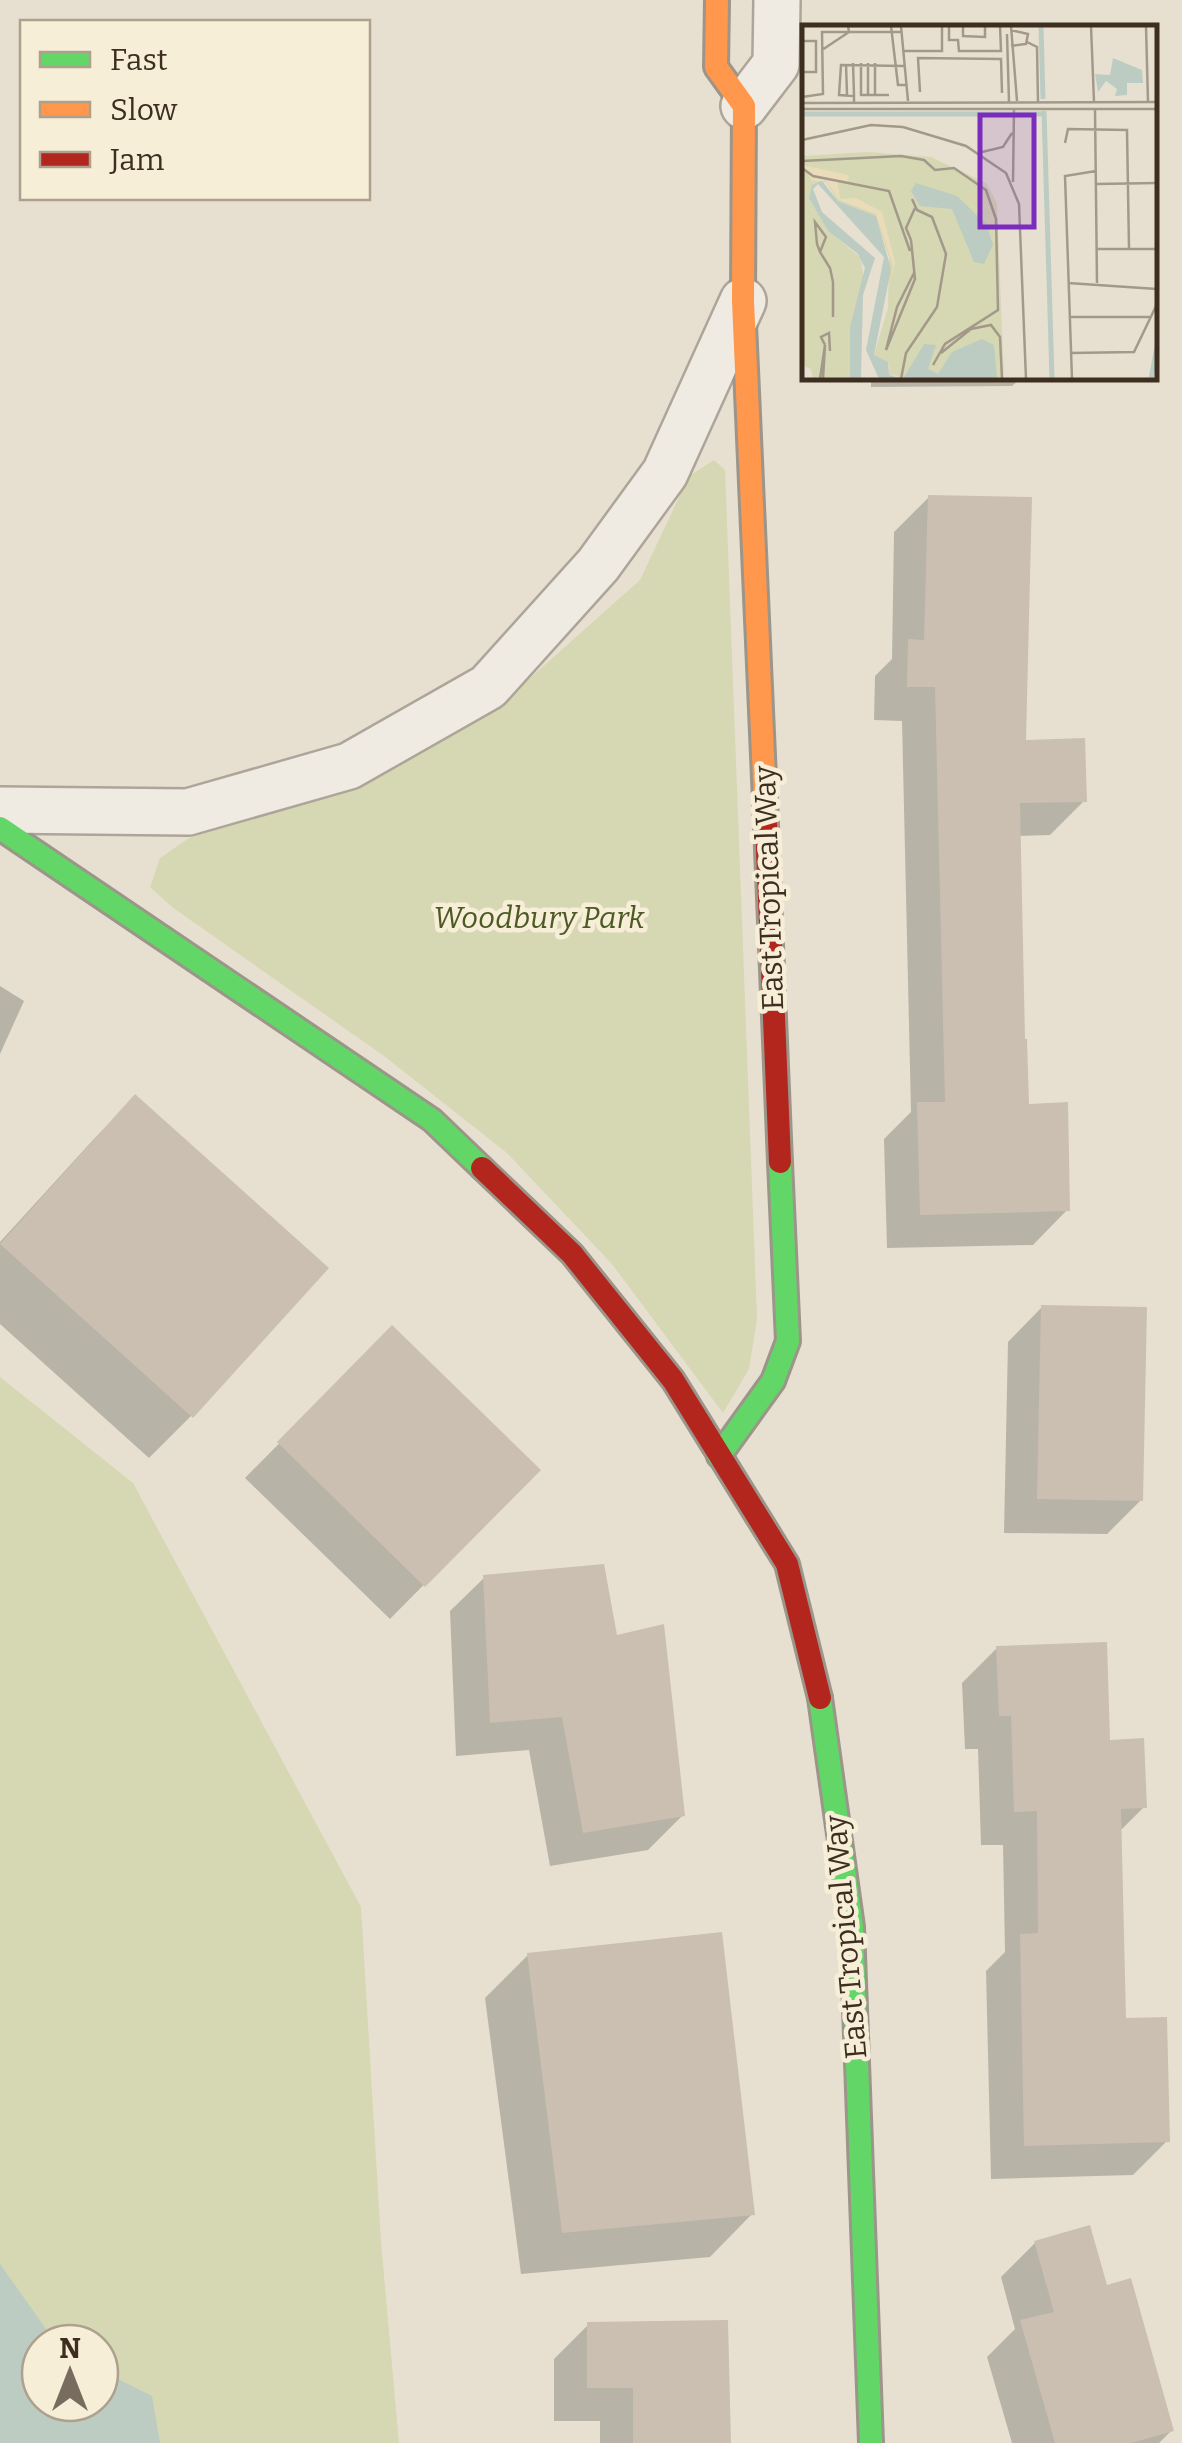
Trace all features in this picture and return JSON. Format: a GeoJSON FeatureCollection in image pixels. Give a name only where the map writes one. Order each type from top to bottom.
{"type":"FeatureCollection","features":[{"type":"Feature","properties":{"kind":"street"},"geometry":{"type":"LineString","coordinates":[[717,0],[716,67],[744,106],[776,64],[777,0]]}},
{"type":"Feature","properties":{"kind":"street","name":"East Tropical Way"},"geometry":{"type":"LineString","coordinates":[[720,1456],[773,1381],[788,1341],[744,301],[744,106]]}},
{"type":"Feature","properties":{"kind":"street","name":"East Tropical Way"},"geometry":{"type":"LineString","coordinates":[[0,810],[188,812],[349,766],[488,687],[598,565],[664,472],[744,301]]}},
{"type":"Feature","properties":{"kind":"street","name":"East Tropical Way"},"geometry":{"type":"LineString","coordinates":[[0,828],[432,1120],[572,1254],[673,1380],[787,1564],[822,1707],[852,1927],[871,2443]]}},
{"type":"Feature","properties":{"kind":"green space","name":"Woodbury Park"},"geometry":{"type":"Polygon","coordinates":[[[714,460],[725,470],[757,1319],[749,1369],[723,1413],[612,1264],[507,1153],[384,1056],[172,907],[150,887],[160,858],[189,838],[364,784],[500,705],[640,580],[689,476],[714,460]]]}},
{"type":"Feature","properties":{"kind":"green space"},"geometry":{"type":"Polygon","coordinates":[[[0,1377],[133,1483],[361,1907],[381,2242],[399,2443],[0,2443],[0,1377]]]}},
{"type":"Feature","properties":{"kind":"shaded area"},"geometry":{"type":"Polygon","coordinates":[[[0,2264],[42,2323],[20,2323],[20,2423],[120,2423],[120,2380],[152,2396],[160,2443],[0,2443],[0,2264]]]}},
{"type":"Feature","properties":{"kind":"building"},"geometry":{"type":"Polygon","coordinates":[[[928,495],[1032,497],[1026,740],[1085,738],[1087,802],[1020,803],[1029,1104],[1068,1102],[1070,1211],[920,1215],[917,1102],[945,1102],[935,687],[907,687],[908,639],[924,640],[928,495]]]}},
{"type":"Feature","properties":{"kind":"building"},"geometry":{"type":"Polygon","coordinates":[[[135,1094],[329,1268],[193,1418],[0,1244],[135,1094]]]}},
{"type":"Feature","properties":{"kind":"building"},"geometry":{"type":"Polygon","coordinates":[[[1041,1305],[1147,1307],[1143,1501],[1037,1499],[1041,1305]]]}},
{"type":"Feature","properties":{"kind":"building"},"geometry":{"type":"Polygon","coordinates":[[[392,1325],[541,1470],[425,1587],[277,1442],[392,1325]]]}},
{"type":"Feature","properties":{"kind":"building"},"geometry":{"type":"Polygon","coordinates":[[[604,1564],[617,1635],[664,1624],[685,1816],[583,1833],[562,1717],[490,1723],[483,1575],[604,1564]]]}},
{"type":"Feature","properties":{"kind":"building"},"geometry":{"type":"Polygon","coordinates":[[[1107,1642],[1110,1740],[1144,1738],[1147,1808],[1121,1809],[1126,2018],[1167,2017],[1170,2142],[1024,2146],[1020,1934],[1038,1933],[1037,1811],[1014,1812],[1011,1716],[999,1716],[996,1646],[1107,1642]]]}},
{"type":"Feature","properties":{"kind":"building"},"geometry":{"type":"Polygon","coordinates":[[[722,1932],[755,2215],[562,2233],[527,1953],[722,1932]]]}},
{"type":"Feature","properties":{"kind":"building"},"geometry":{"type":"Polygon","coordinates":[[[1090,2225],[1107,2285],[1131,2278],[1174,2431],[1131,2443],[1055,2443],[1020,2320],[1054,2312],[1034,2241],[1090,2225]]]}},
{"type":"Feature","properties":{"kind":"building"},"geometry":{"type":"Polygon","coordinates":[[[728,2320],[731,2443],[633,2443],[633,2388],[587,2388],[587,2322],[728,2320]]]}},
{"type":"Feature","properties":{"kind":"traffic: fast"},"geometry":{"type":"LineString","coordinates":[[0,828],[432,1120],[482,1168]]}},
{"type":"Feature","properties":{"kind":"traffic: fast"},"geometry":{"type":"LineString","coordinates":[[719,1456],[773,1381],[788,1341],[780,1162]]}},
{"type":"Feature","properties":{"kind":"traffic: fast"},"geometry":{"type":"LineString","coordinates":[[820,1698],[852,1927],[871,2443]]}},
{"type":"Feature","properties":{"kind":"traffic: slow"},"geometry":{"type":"LineString","coordinates":[[717,0],[716,67],[744,106],[743,301],[765,801]]}},
{"type":"Feature","properties":{"kind":"traffic: jam"},"geometry":{"type":"LineString","coordinates":[[765,801],[780,1162]]}},
{"type":"Feature","properties":{"kind":"traffic: jam"},"geometry":{"type":"LineString","coordinates":[[482,1168],[572,1254],[673,1380],[787,1564],[820,1698]]}}]}
